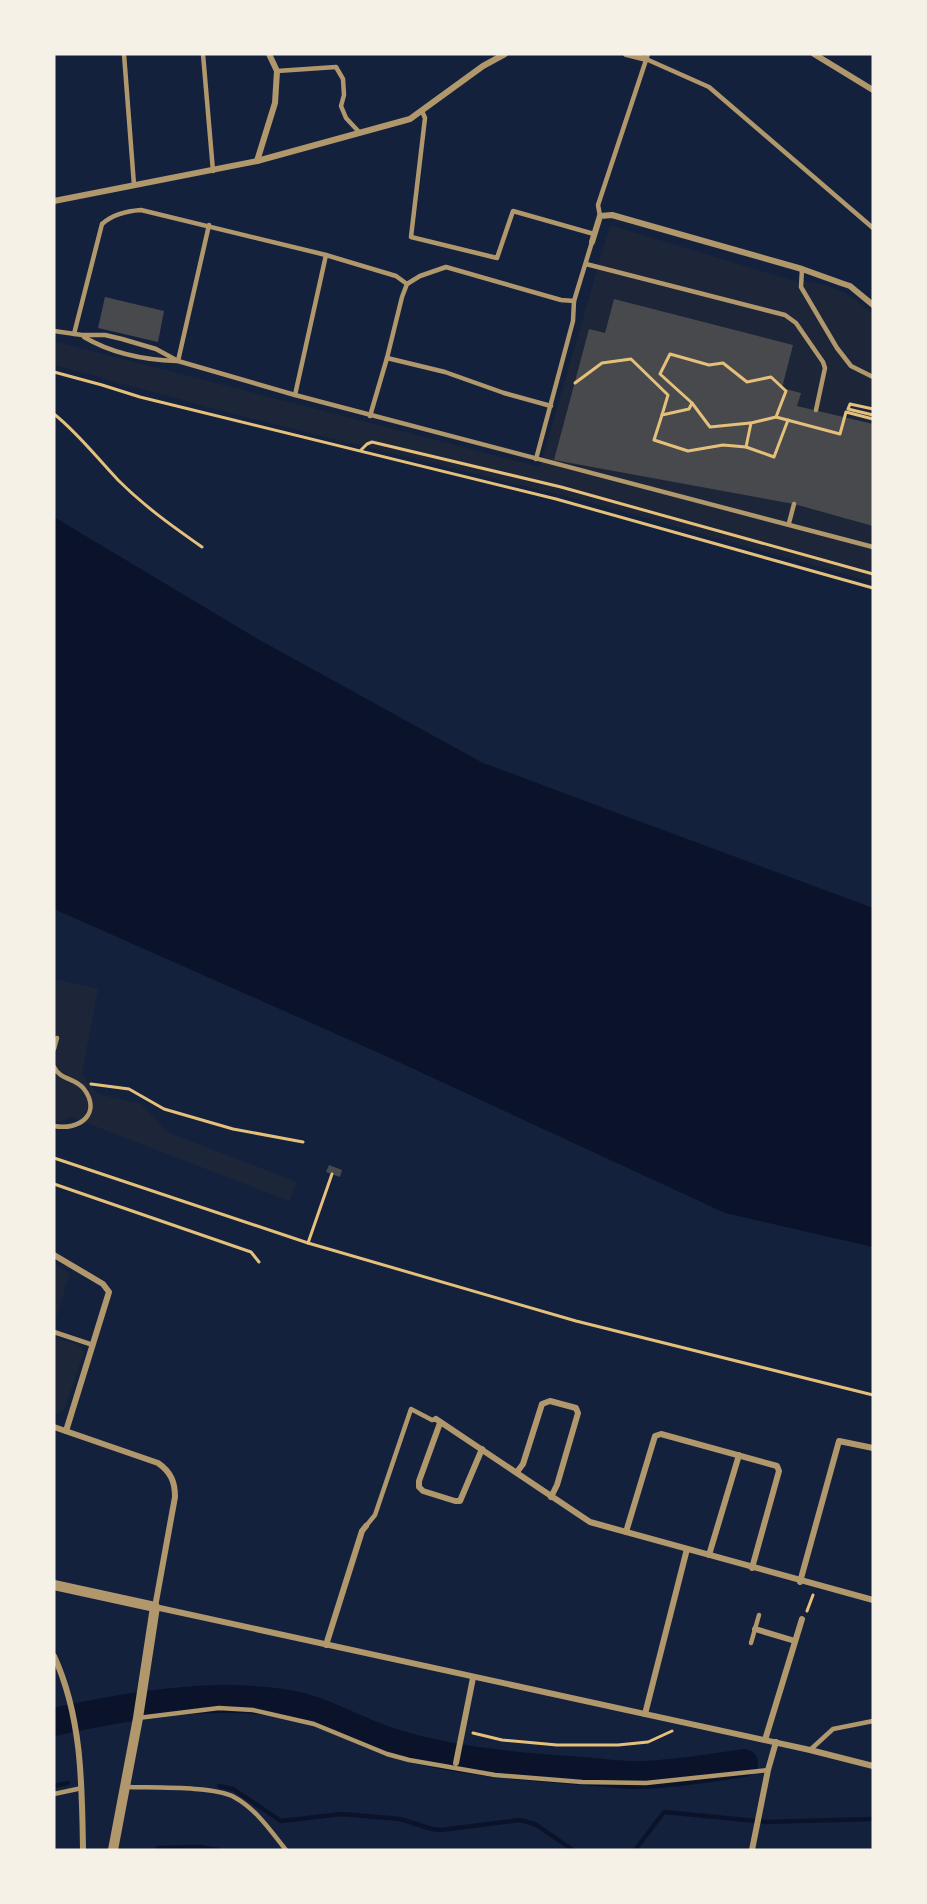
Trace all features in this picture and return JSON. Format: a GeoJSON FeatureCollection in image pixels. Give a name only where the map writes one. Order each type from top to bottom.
{"type":"FeatureCollection","features":[{"type":"Feature","properties":{"kind":"street"},"geometry":{"type":"LineString","coordinates":[[257,161],[275,103],[277,71],[269,54]]}},
{"type":"Feature","properties":{"kind":"street"},"geometry":{"type":"LineString","coordinates":[[54,201],[257,161],[410,119],[483,66],[505,54]]}},
{"type":"Feature","properties":{"kind":"street"},"geometry":{"type":"LineString","coordinates":[[626,54],[647,57]]}},
{"type":"Feature","properties":{"kind":"street"},"geometry":{"type":"LineString","coordinates":[[814,54],[873,90]]}},
{"type":"Feature","properties":{"kind":"street"},"geometry":{"type":"LineString","coordinates":[[592,242],[600,216],[612,215],[802,269],[850,286],[873,305]]}},
{"type":"Feature","properties":{"kind":"street"},"geometry":{"type":"LineString","coordinates":[[54,1255],[107,1287],[109,1292],[66,1431]]}},
{"type":"Feature","properties":{"kind":"street"},"geometry":{"type":"LineString","coordinates":[[517,1472],[523,1464],[542,1404],[550,1401],[576,1408],[578,1413],[557,1485],[551,1497]]}},
{"type":"Feature","properties":{"kind":"street"},"geometry":{"type":"LineString","coordinates":[[482,1449],[460,1501],[423,1491],[419,1487],[438,1421],[482,1449],[517,1472],[590,1522],[800,1582],[872,1600],[873,1592]]}},
{"type":"Feature","properties":{"kind":"street"},"geometry":{"type":"LineString","coordinates":[[54,1428],[158,1463],[171,1475],[175,1484],[175,1497],[138,1717],[113,1850]]}},
{"type":"Feature","properties":{"kind":"street"},"geometry":{"type":"LineString","coordinates":[[626,1532],[654,1436],[661,1434],[739,1455],[777,1466],[780,1471],[752,1568]]}},
{"type":"Feature","properties":{"kind":"street"},"geometry":{"type":"LineString","coordinates":[[800,1582],[839,1441],[873,1448]]}},
{"type":"Feature","properties":{"kind":"street"},"geometry":{"type":"LineString","coordinates":[[709,1555],[739,1455]]}},
{"type":"Feature","properties":{"kind":"street"},"geometry":{"type":"LineString","coordinates":[[326,1645],[366,1526]]}},
{"type":"Feature","properties":{"kind":"street"},"geometry":{"type":"LineString","coordinates":[[645,1714],[687,1549]]}},
{"type":"Feature","properties":{"kind":"street"},"geometry":{"type":"LineString","coordinates":[[54,1585],[473,1678],[776,1742],[873,1766]]}},
{"type":"Feature","properties":{"kind":"street"},"geometry":{"type":"LineString","coordinates":[[765,1740],[802,1619]]}},
{"type":"Feature","properties":{"kind":"street"},"geometry":{"type":"LineString","coordinates":[[755,1629],[795,1641]]}},
{"type":"Feature","properties":{"kind":"street"},"geometry":{"type":"LineString","coordinates":[[54,1656],[70,1703],[75,1728],[82,1788],[83,1850]]}},
{"type":"Feature","properties":{"kind":"street"},"geometry":{"type":"LineString","coordinates":[[456,1766],[473,1678]]}},
{"type":"Feature","properties":{"kind":"street"},"geometry":{"type":"LineString","coordinates":[[752,1850],[776,1742]]}},
{"type":"Feature","properties":{"kind":"lane"},"geometry":{"type":"LineString","coordinates":[[124,54],[134,185]]}},
{"type":"Feature","properties":{"kind":"lane"},"geometry":{"type":"LineString","coordinates":[[203,54],[213,171]]}},
{"type":"Feature","properties":{"kind":"lane"},"geometry":{"type":"LineString","coordinates":[[600,216],[598,205],[647,57],[709,87],[873,228]]}},
{"type":"Feature","properties":{"kind":"lane"},"geometry":{"type":"LineString","coordinates":[[277,71],[336,67],[343,79],[344,94],[341,106],[346,118],[360,134]]}},
{"type":"Feature","properties":{"kind":"lane"},"geometry":{"type":"LineString","coordinates":[[422,111],[425,118],[411,237],[497,258],[513,211],[594,234]]}},
{"type":"Feature","properties":{"kind":"lane"},"geometry":{"type":"LineString","coordinates":[[74,334],[102,225],[108,219],[128,211],[141,210],[209,225],[326,255],[396,276],[407,284]]}},
{"type":"Feature","properties":{"kind":"lane"},"geometry":{"type":"LineString","coordinates":[[177,361],[209,225]]}},
{"type":"Feature","properties":{"kind":"lane"},"geometry":{"type":"LineString","coordinates":[[536,459],[573,321],[574,301],[592,242]]}},
{"type":"Feature","properties":{"kind":"lane"},"geometry":{"type":"LineString","coordinates":[[295,395],[326,255]]}},
{"type":"Feature","properties":{"kind":"lane"},"geometry":{"type":"LineString","coordinates":[[586,264],[791,317],[824,362],[825,368],[816,410]]}},
{"type":"Feature","properties":{"kind":"lane"},"geometry":{"type":"LineString","coordinates":[[370,416],[402,297],[407,284],[420,276],[446,267],[561,300],[574,301]]}},
{"type":"Feature","properties":{"kind":"lane"},"geometry":{"type":"LineString","coordinates":[[802,269],[801,287],[837,348],[851,366],[873,377]]}},
{"type":"Feature","properties":{"kind":"lane"},"geometry":{"type":"LineString","coordinates":[[54,331],[105,335],[122,339],[156,349],[177,361],[370,416],[873,547]]}},
{"type":"Feature","properties":{"kind":"lane"},"geometry":{"type":"LineString","coordinates":[[82,335],[99,346],[153,360],[177,361]]}},
{"type":"Feature","properties":{"kind":"lane"},"geometry":{"type":"LineString","coordinates":[[387,358],[446,372],[504,393],[551,406]]}},
{"type":"Feature","properties":{"kind":"lane"},"geometry":{"type":"LineString","coordinates":[[789,524],[794,504]]}},
{"type":"Feature","properties":{"kind":"lane"},"geometry":{"type":"LineString","coordinates":[[54,1049],[57,1038]]}},
{"type":"Feature","properties":{"kind":"lane"},"geometry":{"type":"LineString","coordinates":[[54,1067],[57,1072],[80,1084],[90,1101],[89,1110],[80,1125],[71,1128],[54,1126]]}},
{"type":"Feature","properties":{"kind":"lane"},"geometry":{"type":"LineString","coordinates":[[54,1332],[93,1345]]}},
{"type":"Feature","properties":{"kind":"lane"},"geometry":{"type":"LineString","coordinates":[[366,1526],[375,1515],[411,1409],[438,1421]]}},
{"type":"Feature","properties":{"kind":"lane"},"geometry":{"type":"LineString","coordinates":[[751,1643],[759,1615]]}},
{"type":"Feature","properties":{"kind":"lane"},"geometry":{"type":"LineString","coordinates":[[138,1717],[219,1708],[254,1710],[314,1724],[387,1754],[495,1775],[582,1782],[646,1783],[768,1770]]}},
{"type":"Feature","properties":{"kind":"lane"},"geometry":{"type":"LineString","coordinates":[[810,1750],[833,1729],[873,1721]]}},
{"type":"Feature","properties":{"kind":"lane"},"geometry":{"type":"LineString","coordinates":[[124,1786],[225,1793],[242,1802],[259,1817],[270,1828],[285,1850]]}},
{"type":"Feature","properties":{"kind":"lane"},"geometry":{"type":"LineString","coordinates":[[54,1794],[82,1788]]}},
{"type":"Feature","properties":{"kind":"path"},"geometry":{"type":"LineString","coordinates":[[776,417],[786,391],[771,377],[747,382],[723,363],[709,365],[670,354],[660,374],[692,403],[710,427],[751,423],[776,417],[840,434],[846,412],[873,417]]}},
{"type":"Feature","properties":{"kind":"path"},"geometry":{"type":"LineString","coordinates":[[574,383],[602,363],[631,359],[668,395],[654,440],[688,452],[723,446],[746,447],[774,458],[788,420]]}},
{"type":"Feature","properties":{"kind":"path"},"geometry":{"type":"LineString","coordinates":[[54,372],[140,397],[556,499],[873,588]]}},
{"type":"Feature","properties":{"kind":"path"},"geometry":{"type":"LineString","coordinates":[[662,415],[689,409],[692,403]]}},
{"type":"Feature","properties":{"kind":"path"},"geometry":{"type":"LineString","coordinates":[[873,409],[850,404],[848,409],[873,417]]}},
{"type":"Feature","properties":{"kind":"path"},"geometry":{"type":"LineString","coordinates":[[54,414],[154,514],[202,547]]}},
{"type":"Feature","properties":{"kind":"path"},"geometry":{"type":"LineString","coordinates":[[746,447],[751,423]]}},
{"type":"Feature","properties":{"kind":"path"},"geometry":{"type":"LineString","coordinates":[[361,450],[372,442],[561,487],[873,574]]}},
{"type":"Feature","properties":{"kind":"path"},"geometry":{"type":"LineString","coordinates":[[80,1084],[100,1084],[129,1089],[164,1109],[233,1129],[303,1142]]}},
{"type":"Feature","properties":{"kind":"path"},"geometry":{"type":"LineString","coordinates":[[54,1158],[308,1243],[576,1321],[873,1395]]}},
{"type":"Feature","properties":{"kind":"path"},"geometry":{"type":"LineString","coordinates":[[308,1243],[333,1174]]}},
{"type":"Feature","properties":{"kind":"path"},"geometry":{"type":"LineString","coordinates":[[54,1184],[251,1252],[259,1262]]}},
{"type":"Feature","properties":{"kind":"path"},"geometry":{"type":"LineString","coordinates":[[802,1619],[805,1617],[813,1595]]}},
{"type":"Feature","properties":{"kind":"path"},"geometry":{"type":"LineString","coordinates":[[462,1730],[502,1740],[557,1745],[618,1745],[648,1742],[686,1723]]}},
{"type":"Feature","properties":{"kind":"shaded area"},"geometry":{"type":"Polygon","coordinates":[[[610,225],[791,280],[826,285],[845,293],[873,314],[873,582],[577,499],[230,413],[54,365],[57,342],[540,467],[610,225]]]}},
{"type":"Feature","properties":{"kind":"shaded area"},"geometry":{"type":"Polygon","coordinates":[[[54,517],[256,638],[483,763],[873,908],[873,1247],[725,1213],[379,1053],[54,909],[54,517]]]}},
{"type":"Feature","properties":{"kind":"shaded area"},"geometry":{"type":"Polygon","coordinates":[[[54,979],[98,989],[82,1074],[98,1094],[141,1104],[167,1132],[297,1182],[289,1201],[71,1117],[59,1122],[54,1120],[54,979]]]}},
{"type":"Feature","properties":{"kind":"shaded area"},"geometry":{"type":"Polygon","coordinates":[[[54,1264],[70,1273],[54,1324],[54,1264]]]}},
{"type":"Feature","properties":{"kind":"shaded area"},"geometry":{"type":"Polygon","coordinates":[[[54,1337],[79,1345],[84,1352],[64,1410],[56,1414],[54,1414],[54,1337]]]}},
{"type":"Feature","properties":{"kind":"building"},"geometry":{"type":"Polygon","coordinates":[[[105,297],[164,311],[158,342],[98,328],[105,297]]]}},
{"type":"Feature","properties":{"kind":"building"},"geometry":{"type":"Polygon","coordinates":[[[614,299],[793,345],[782,388],[801,393],[797,406],[873,424],[873,526],[794,504],[554,460],[589,329],[605,333],[614,299]]]}},
{"type":"Feature","properties":{"kind":"building"},"geometry":{"type":"Polygon","coordinates":[[[329,1165],[342,1170],[340,1177],[326,1172],[329,1165]]]}},
{"type":"Feature","properties":{"kind":"waterway"},"geometry":{"type":"LineString","coordinates":[[54,1722],[168,1702],[255,1700],[283,1703],[312,1710],[380,1738],[416,1749],[487,1762],[634,1775],[680,1772],[744,1763]]}},
{"type":"Feature","properties":{"kind":"waterway"},"geometry":{"type":"LineString","coordinates":[[54,1786],[68,1783]]}},
{"type":"Feature","properties":{"kind":"waterway"},"geometry":{"type":"LineString","coordinates":[[219,1786],[233,1789],[281,1821],[342,1814],[400,1819],[441,1830],[520,1820],[535,1824],[573,1850]]}},
{"type":"Feature","properties":{"kind":"waterway"},"geometry":{"type":"LineString","coordinates":[[635,1850],[664,1812],[766,1822],[873,1819]]}},
{"type":"Feature","properties":{"kind":"waterway"},"geometry":{"type":"LineString","coordinates":[[158,1848],[200,1847],[219,1850]]}}]}
